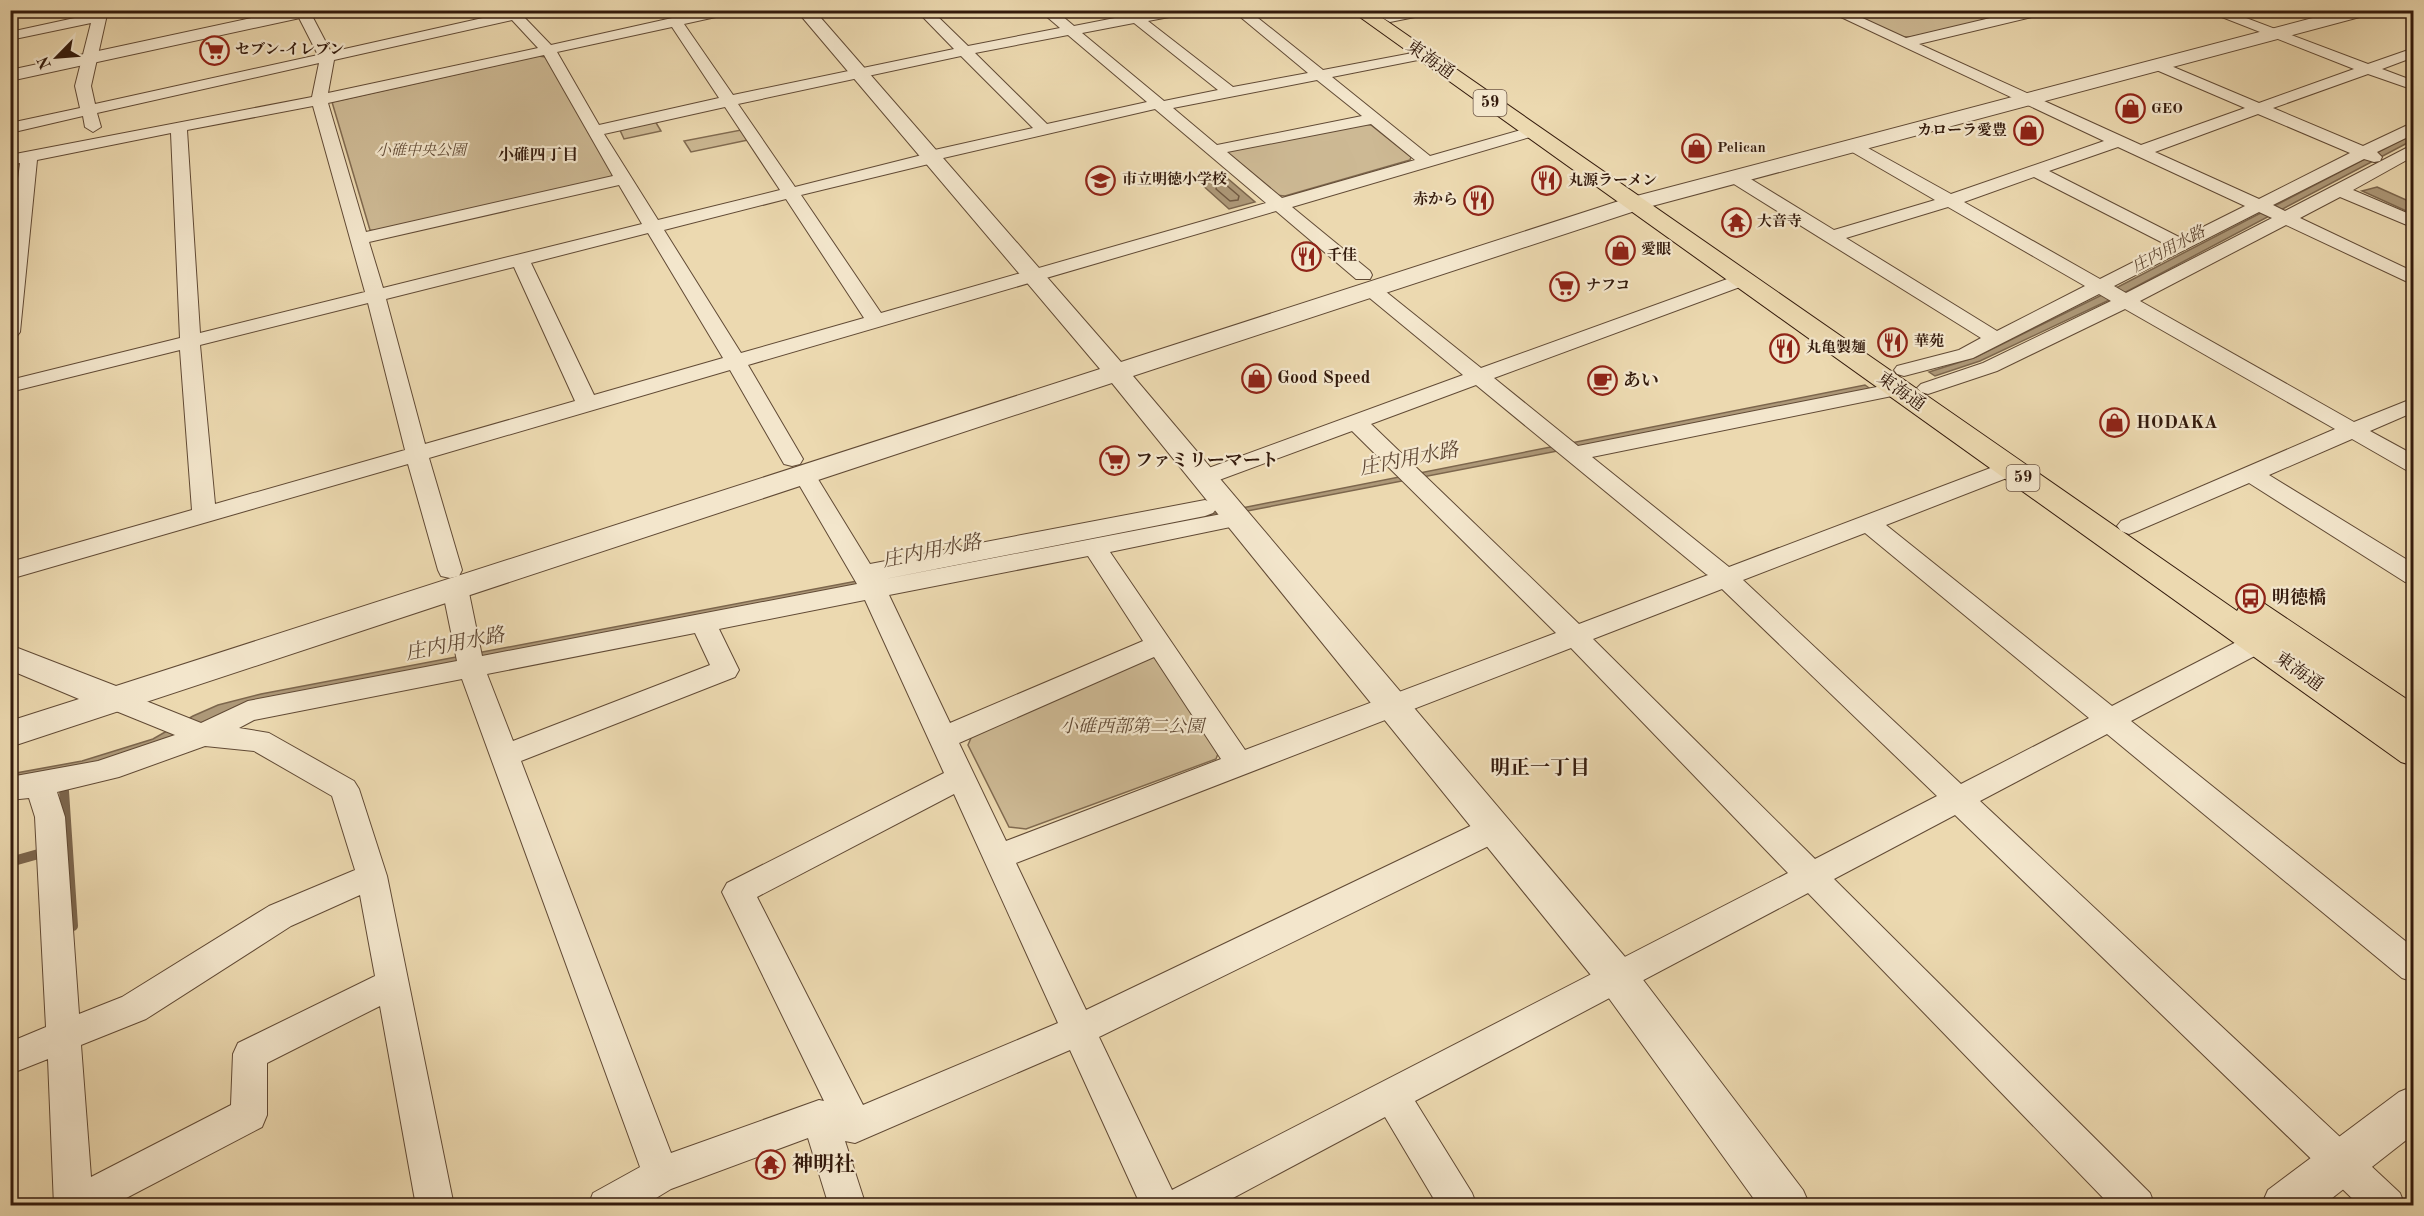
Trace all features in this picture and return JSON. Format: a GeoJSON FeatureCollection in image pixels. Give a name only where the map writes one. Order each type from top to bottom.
{"type":"FeatureCollection","features":[{"type":"Feature","properties":{"kind":"main road","name":"東海通"},"geometry":{"type":"LineString","coordinates":[[1359,10],[1531,132],[1636,197],[1742,280],[1893,379],[1928,387],[2414,723]]}},
{"type":"Feature","properties":{"kind":"main road","name":"東海通"},"geometry":{"type":"LineString","coordinates":[[1385,14],[1636,197],[1893,379],[2009,468],[2414,752]]}},
{"type":"Feature","properties":{"kind":"street"},"geometry":{"type":"LineString","coordinates":[[10,128],[327,58],[513,13],[538,10]]}},
{"type":"Feature","properties":{"kind":"street"},"geometry":{"type":"LineString","coordinates":[[10,160],[320,100],[729,10]]}},
{"type":"Feature","properties":{"kind":"street"},"geometry":{"type":"LineString","coordinates":[[804,10],[1111,366],[1617,977],[1786,1206]]}},
{"type":"Feature","properties":{"kind":"street"},"geometry":{"type":"LineString","coordinates":[[923,10],[1044,130]]}},
{"type":"Feature","properties":{"kind":"street"},"geometry":{"type":"LineString","coordinates":[[1046,10],[1479,376],[1725,578],[2387,1206]]}},
{"type":"Feature","properties":{"kind":"street"},"geometry":{"type":"LineString","coordinates":[[594,130],[857,72],[1069,30],[1130,15],[1185,10]]}},
{"type":"Feature","properties":{"kind":"street"},"geometry":{"type":"LineString","coordinates":[[1239,10],[1428,162]]}},
{"type":"Feature","properties":{"kind":"street"},"geometry":{"type":"LineString","coordinates":[[1385,14],[1430,10]]}},
{"type":"Feature","properties":{"kind":"street"},"geometry":{"type":"LineString","coordinates":[[1833,10],[2414,279]]}},
{"type":"Feature","properties":{"kind":"street"},"geometry":{"type":"LineString","coordinates":[[1905,43],[2044,10]]}},
{"type":"Feature","properties":{"kind":"street"},"geometry":{"type":"LineString","coordinates":[[2211,10],[2414,86]]}},
{"type":"Feature","properties":{"kind":"street"},"geometry":{"type":"LineString","coordinates":[[1636,197],[1735,177],[1853,146],[2020,96],[2159,66],[2325,10]]}},
{"type":"Feature","properties":{"kind":"street"},"geometry":{"type":"LineString","coordinates":[[10,712],[452,579],[1636,197],[2267,31],[2365,10]]}},
{"type":"Feature","properties":{"kind":"street"},"geometry":{"type":"LineString","coordinates":[[10,76],[306,11],[327,58],[320,100],[376,296],[452,579],[470,662],[661,1174]]}},
{"type":"Feature","properties":{"kind":"street"},"geometry":{"type":"LineString","coordinates":[[513,13],[548,50],[623,179],[868,582],[943,738],[1160,1206]]}},
{"type":"Feature","properties":{"kind":"street"},"geometry":{"type":"LineString","coordinates":[[10,36],[101,14],[83,86],[87,110],[98,143]]}},
{"type":"Feature","properties":{"kind":"street"},"geometry":{"type":"LineString","coordinates":[[1130,15],[1230,92]]}},
{"type":"Feature","properties":{"kind":"street"},"geometry":{"type":"LineString","coordinates":[[676,22],[876,321]]}},
{"type":"Feature","properties":{"kind":"street"},"geometry":{"type":"LineString","coordinates":[[2141,151],[2414,52]]}},
{"type":"Feature","properties":{"kind":"street"},"geometry":{"type":"LineString","coordinates":[[10,386],[1044,130],[1159,105],[1423,56]]}},
{"type":"Feature","properties":{"kind":"street"},"geometry":{"type":"LineString","coordinates":[[2159,66],[2376,158]]}},
{"type":"Feature","properties":{"kind":"street"},"geometry":{"type":"LineString","coordinates":[[1214,150],[1373,118]]}},
{"type":"Feature","properties":{"kind":"street"},"geometry":{"type":"LineString","coordinates":[[179,127],[190,342],[204,515]]}},
{"type":"Feature","properties":{"kind":"street"},"geometry":{"type":"LineString","coordinates":[[1567,447],[1893,379],[1965,354],[1995,339],[2113,294],[2181,245],[2271,211],[2340,190],[2414,127]]}},
{"type":"Feature","properties":{"kind":"street"},"geometry":{"type":"LineString","coordinates":[[10,571],[1531,132]]}},
{"type":"Feature","properties":{"kind":"street"},"geometry":{"type":"LineString","coordinates":[[1832,237],[1949,201],[2119,141]]}},
{"type":"Feature","properties":{"kind":"street"},"geometry":{"type":"LineString","coordinates":[[1853,146],[2414,465]]}},
{"type":"Feature","properties":{"kind":"street"},"geometry":{"type":"LineString","coordinates":[[1928,387],[1990,367],[2113,294],[2271,211],[2376,158],[2414,148]]}},
{"type":"Feature","properties":{"kind":"street"},"geometry":{"type":"LineString","coordinates":[[10,332],[29,156]]}},
{"type":"Feature","properties":{"kind":"street"},"geometry":{"type":"LineString","coordinates":[[2036,171],[2181,245]]}},
{"type":"Feature","properties":{"kind":"street"},"geometry":{"type":"LineString","coordinates":[[1735,177],[1995,339]]}},
{"type":"Feature","properties":{"kind":"street"},"geometry":{"type":"LineString","coordinates":[[359,239],[623,179]]}},
{"type":"Feature","properties":{"kind":"street"},"geometry":{"type":"LineString","coordinates":[[2340,190],[2414,223]]}},
{"type":"Feature","properties":{"kind":"street"},"geometry":{"type":"LineString","coordinates":[[520,260],[587,404]]}},
{"type":"Feature","properties":{"kind":"street"},"geometry":{"type":"LineString","coordinates":[[1203,478],[1742,280]]}},
{"type":"Feature","properties":{"kind":"street"},"geometry":{"type":"LineString","coordinates":[[2129,526],[2414,404]]}},
{"type":"Feature","properties":{"kind":"street"},"geometry":{"type":"LineString","coordinates":[[1356,422],[1575,636],[2137,1206]]}},
{"type":"Feature","properties":{"kind":"street"},"geometry":{"type":"LineString","coordinates":[[998,858],[2009,468]]}},
{"type":"Feature","properties":{"kind":"street"},"geometry":{"type":"LineString","coordinates":[[2250,474],[2414,576]]}},
{"type":"Feature","properties":{"kind":"street"},"geometry":{"type":"LineString","coordinates":[[868,582],[1095,548],[1232,512]]}},
{"type":"Feature","properties":{"kind":"street"},"geometry":{"type":"LineString","coordinates":[[392,984],[250,1054],[249,1114],[73,1205],[50,817],[25,787],[142,758],[191,730],[249,711],[470,662],[704,624],[868,582],[1232,512]]}},
{"type":"Feature","properties":{"kind":"street"},"geometry":{"type":"LineString","coordinates":[[1868,523],[2414,968]]}},
{"type":"Feature","properties":{"kind":"street"},"geometry":{"type":"LineString","coordinates":[[1095,548],[1240,765]]}},
{"type":"Feature","properties":{"kind":"street"},"geometry":{"type":"LineString","coordinates":[[10,734],[116,700],[452,579]]}},
{"type":"Feature","properties":{"kind":"street"},"geometry":{"type":"LineString","coordinates":[[504,756],[726,670],[704,624]]}},
{"type":"Feature","properties":{"kind":"street"},"geometry":{"type":"LineString","coordinates":[[1179,1206],[2257,643]]}},
{"type":"Feature","properties":{"kind":"street"},"geometry":{"type":"LineString","coordinates":[[943,738],[1160,644]]}},
{"type":"Feature","properties":{"kind":"street"},"geometry":{"type":"LineString","coordinates":[[10,657],[191,730],[259,741],[344,789],[372,876],[435,1206]]}},
{"type":"Feature","properties":{"kind":"street"},"geometry":{"type":"LineString","coordinates":[[855,1126],[738,892],[961,777]]}},
{"type":"Feature","properties":{"kind":"street"},"geometry":{"type":"LineString","coordinates":[[606,1206],[661,1174],[819,1117],[855,1126],[1079,1030],[1494,829]]}},
{"type":"Feature","properties":{"kind":"street"},"geometry":{"type":"LineString","coordinates":[[10,1058],[134,1008],[280,916],[372,876]]}},
{"type":"Feature","properties":{"kind":"street"},"geometry":{"type":"LineString","coordinates":[[1391,1095],[1459,1206]]}},
{"type":"Feature","properties":{"kind":"street"},"geometry":{"type":"LineString","coordinates":[[2284,1206],[2414,1107]]}},
{"type":"Feature","properties":{"kind":"street"},"geometry":{"type":"LineString","coordinates":[[819,1117],[848,1206]]}},
{"type":"Feature","properties":{"kind":"green space"},"geometry":{"type":"Polygon","coordinates":[[[1844,11],[2027,11],[1911,37],[1902,37],[1844,11]]]}},
{"type":"Feature","properties":{"kind":"green space","name":"小碓中央公園"},"geometry":{"type":"Polygon","coordinates":[[[538,56],[546,57],[613,175],[608,179],[377,231],[370,230],[332,102],[538,56]]]}},
{"type":"Feature","properties":{"kind":"green space"},"geometry":{"type":"Polygon","coordinates":[[[655,121],[661,131],[624,139],[619,128],[655,121]]]}},
{"type":"Feature","properties":{"kind":"green space"},"geometry":{"type":"Polygon","coordinates":[[[1364,124],[1371,125],[1411,157],[1410,160],[1285,196],[1275,195],[1226,154],[1228,151],[1364,124]]]}},
{"type":"Feature","properties":{"kind":"green space"},"geometry":{"type":"Polygon","coordinates":[[[741,130],[748,140],[691,152],[684,141],[741,130]]]}},
{"type":"Feature","properties":{"kind":"green space","name":"小碓西部第二公園"},"geometry":{"type":"Polygon","coordinates":[[[1153,654],[1219,751],[1216,759],[1026,829],[1009,827],[968,745],[974,731],[1153,654]]]}},
{"type":"Feature","properties":{"kind":"water"},"geometry":{"type":"Polygon","coordinates":[[[2413,134],[2413,140],[2122,294],[1980,361],[1935,376],[1929,372],[1976,357],[2114,289],[2413,134]]]}},
{"type":"Feature","properties":{"kind":"water"},"geometry":{"type":"Polygon","coordinates":[[[1226,177],[1255,202],[1229,209],[1200,183],[1226,177]]]}},
{"type":"Feature","properties":{"kind":"water"},"geometry":{"type":"Polygon","coordinates":[[[2377,187],[2413,203],[2413,214],[2362,191],[2377,187]]]}},
{"type":"Feature","properties":{"kind":"water"},"geometry":{"type":"Polygon","coordinates":[[[1865,385],[1872,390],[261,702],[173,742],[75,769],[11,780],[11,774],[82,761],[153,739],[193,716],[218,705],[261,694],[1247,507],[1865,385]]]}},
{"type":"Feature","properties":{"kind":"waterway"},"geometry":{"type":"LineString","coordinates":[[64,791],[73,926]]}},
{"type":"Feature","properties":{"kind":"waterway"},"geometry":{"type":"LineString","coordinates":[[10,862],[42,853]]}},
{"type":"Feature","properties":{"kind":"place","name":"セブン-イレブン"},"geometry":{"type":"Point","coordinates":[214,50]}},
{"type":"Feature","properties":{"kind":"place","name":"GEO"},"geometry":{"type":"Point","coordinates":[2130,109]}},
{"type":"Feature","properties":{"kind":"place","name":"カローラ愛豊"},"geometry":{"type":"Point","coordinates":[2028,131]}},
{"type":"Feature","properties":{"kind":"place","name":"Pelican"},"geometry":{"type":"Point","coordinates":[1696,148]}},
{"type":"Feature","properties":{"kind":"place","name":"市立明徳小学校"},"geometry":{"type":"Point","coordinates":[1101,180]}},
{"type":"Feature","properties":{"kind":"place","name":"丸源ラーメン"},"geometry":{"type":"Point","coordinates":[1547,181]}},
{"type":"Feature","properties":{"kind":"place","name":"赤から"},"geometry":{"type":"Point","coordinates":[1479,200]}},
{"type":"Feature","properties":{"kind":"place","name":"大音寺"},"geometry":{"type":"Point","coordinates":[1736,222]}},
{"type":"Feature","properties":{"kind":"place","name":"愛眼"},"geometry":{"type":"Point","coordinates":[1620,250]}},
{"type":"Feature","properties":{"kind":"place","name":"千佳"},"geometry":{"type":"Point","coordinates":[1306,256]}},
{"type":"Feature","properties":{"kind":"place","name":"ナフコ"},"geometry":{"type":"Point","coordinates":[1565,286]}},
{"type":"Feature","properties":{"kind":"place","name":"華苑"},"geometry":{"type":"Point","coordinates":[1893,342]}},
{"type":"Feature","properties":{"kind":"place","name":"丸亀製麺"},"geometry":{"type":"Point","coordinates":[1785,348]}},
{"type":"Feature","properties":{"kind":"place","name":"Good Speed"},"geometry":{"type":"Point","coordinates":[1256,378]}},
{"type":"Feature","properties":{"kind":"place","name":"あい"},"geometry":{"type":"Point","coordinates":[1602,381]}},
{"type":"Feature","properties":{"kind":"place","name":"HODAKA"},"geometry":{"type":"Point","coordinates":[2115,423]}},
{"type":"Feature","properties":{"kind":"place","name":"ファミリーマート"},"geometry":{"type":"Point","coordinates":[1114,461]}},
{"type":"Feature","properties":{"kind":"place","name":"明徳橋"},"geometry":{"type":"Point","coordinates":[2251,598]}},
{"type":"Feature","properties":{"kind":"place","name":"神明社"},"geometry":{"type":"Point","coordinates":[771,1165]}},
{"type":"Feature","properties":{"kind":"district","name":"小碓四丁目"},"geometry":{"type":"Point","coordinates":[538,156]}},
{"type":"Feature","properties":{"kind":"district","name":"明正一丁目"},"geometry":{"type":"Point","coordinates":[1540,769]}},
{"type":"Feature","properties":{"kind":"water label","name":"庄内用水路"},"geometry":{"type":"Point","coordinates":[2169,250]}},
{"type":"Feature","properties":{"kind":"water label","name":"庄内用水路"},"geometry":{"type":"Point","coordinates":[1409,460]}},
{"type":"Feature","properties":{"kind":"water label","name":"庄内用水路"},"geometry":{"type":"Point","coordinates":[932,552]}},
{"type":"Feature","properties":{"kind":"water label","name":"庄内用水路"},"geometry":{"type":"Point","coordinates":[455,645]}}]}
